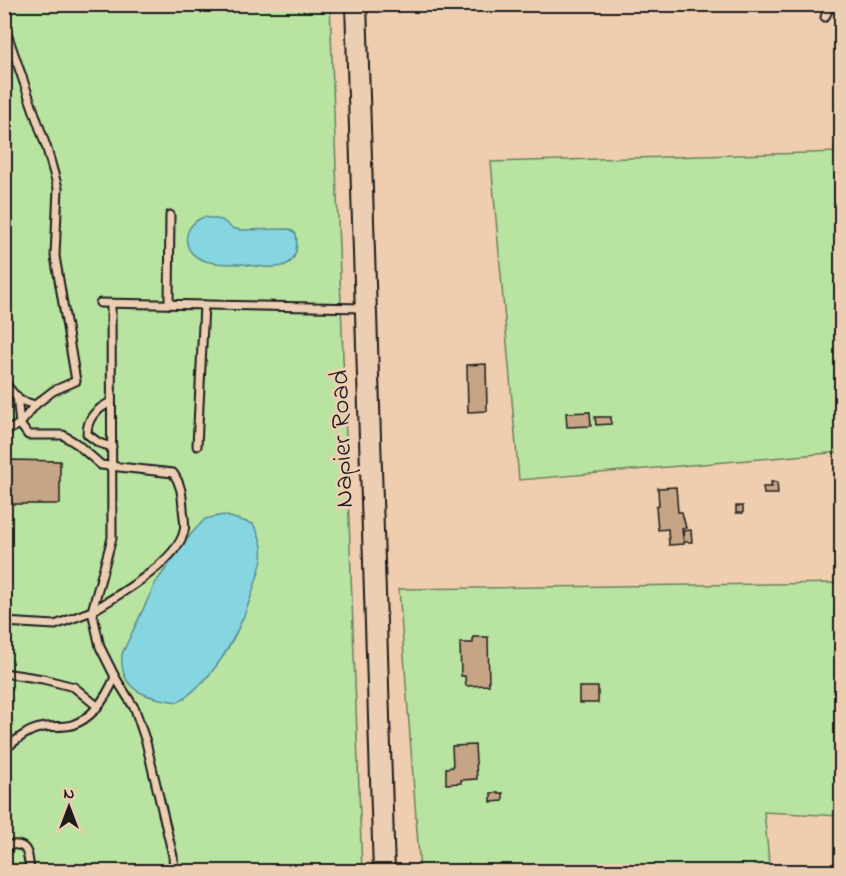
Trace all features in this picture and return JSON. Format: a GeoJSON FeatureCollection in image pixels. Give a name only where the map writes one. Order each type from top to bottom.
{"type":"FeatureCollection","features":[{"type":"Feature","properties":{"kind":"street","name":"Napier Road"},"geometry":{"type":"LineString","coordinates":[[356,4],[384,872]]}},
{"type":"Feature","properties":{"kind":"lane"},"geometry":{"type":"LineString","coordinates":[[825,17],[831,4]]}},
{"type":"Feature","properties":{"kind":"lane"},"geometry":{"type":"LineString","coordinates":[[4,25],[58,188],[55,256],[76,381],[53,391],[35,405],[20,424],[4,432]]}},
{"type":"Feature","properties":{"kind":"lane"},"geometry":{"type":"LineString","coordinates":[[169,304],[170,215]]}},
{"type":"Feature","properties":{"kind":"lane"},"geometry":{"type":"LineString","coordinates":[[100,303],[366,308]]}},
{"type":"Feature","properties":{"kind":"lane"},"geometry":{"type":"LineString","coordinates":[[111,304],[112,538],[92,611],[100,647],[135,709],[146,742],[173,856],[174,872]]}},
{"type":"Feature","properties":{"kind":"lane"},"geometry":{"type":"LineString","coordinates":[[197,446],[204,305]]}},
{"type":"Feature","properties":{"kind":"lane"},"geometry":{"type":"LineString","coordinates":[[4,382],[19,400],[35,405]]}},
{"type":"Feature","properties":{"kind":"lane"},"geometry":{"type":"LineString","coordinates":[[4,622],[54,625],[92,611],[132,588],[156,568],[174,548],[184,531],[180,483],[173,473],[101,465],[63,435],[28,435],[20,424],[16,396]]}},
{"type":"Feature","properties":{"kind":"lane"},"geometry":{"type":"LineString","coordinates":[[111,402],[100,407],[93,415],[88,422],[87,434],[99,443],[112,447]]}},
{"type":"Feature","properties":{"kind":"lane"},"geometry":{"type":"LineString","coordinates":[[4,673],[74,687],[97,706]]}},
{"type":"Feature","properties":{"kind":"lane"},"geometry":{"type":"LineString","coordinates":[[4,750],[17,739],[38,728],[71,726],[86,718],[108,694],[115,677]]}},
{"type":"Feature","properties":{"kind":"lane"},"geometry":{"type":"LineString","coordinates":[[4,846],[17,843],[23,845],[27,851],[30,872]]}},
{"type":"Feature","properties":{"kind":"green space"},"geometry":{"type":"Polygon","coordinates":[[[5,5],[330,5],[362,871],[5,872],[5,5]]]}},
{"type":"Feature","properties":{"kind":"green space"},"geometry":{"type":"Polygon","coordinates":[[[841,152],[841,452],[519,480],[491,162],[841,152]]]}},
{"type":"Feature","properties":{"kind":"green space"},"geometry":{"type":"Polygon","coordinates":[[[841,583],[841,816],[764,812],[770,871],[420,871],[399,589],[841,583]]]}},
{"type":"Feature","properties":{"kind":"water"},"geometry":{"type":"Polygon","coordinates":[[[204,217],[222,220],[232,228],[240,230],[290,229],[296,234],[297,248],[294,257],[289,263],[273,267],[215,263],[200,259],[189,249],[187,236],[192,225],[204,217]]]}},
{"type":"Feature","properties":{"kind":"water"},"geometry":{"type":"Polygon","coordinates":[[[223,515],[253,524],[262,545],[261,564],[251,598],[228,649],[206,679],[178,702],[156,698],[137,691],[125,677],[122,654],[156,582],[205,519],[223,515]]]}},
{"type":"Feature","properties":{"kind":"building"},"geometry":{"type":"Polygon","coordinates":[[[486,364],[487,411],[468,412],[467,365],[486,364]]]}},
{"type":"Feature","properties":{"kind":"building"},"geometry":{"type":"Polygon","coordinates":[[[590,412],[591,426],[567,427],[566,413],[590,412]]]}},
{"type":"Feature","properties":{"kind":"building"},"geometry":{"type":"Polygon","coordinates":[[[595,417],[611,417],[611,424],[596,425],[595,417]]]}},
{"type":"Feature","properties":{"kind":"building"},"geometry":{"type":"Polygon","coordinates":[[[8,460],[60,461],[60,504],[8,504],[8,460]]]}},
{"type":"Feature","properties":{"kind":"building"},"geometry":{"type":"Polygon","coordinates":[[[771,482],[777,482],[778,494],[764,494],[763,487],[772,487],[771,482]]]}},
{"type":"Feature","properties":{"kind":"building"},"geometry":{"type":"Polygon","coordinates":[[[676,487],[678,512],[682,512],[686,528],[682,529],[684,544],[669,545],[668,529],[658,530],[656,506],[659,506],[658,488],[676,487]]]}},
{"type":"Feature","properties":{"kind":"building"},"geometry":{"type":"Polygon","coordinates":[[[736,506],[743,506],[743,513],[736,513],[736,506]]]}},
{"type":"Feature","properties":{"kind":"building"},"geometry":{"type":"Polygon","coordinates":[[[691,530],[692,542],[684,542],[683,531],[691,530]]]}},
{"type":"Feature","properties":{"kind":"building"},"geometry":{"type":"Polygon","coordinates":[[[473,637],[488,637],[489,685],[466,686],[465,676],[461,676],[460,643],[473,643],[473,637]]]}},
{"type":"Feature","properties":{"kind":"building"},"geometry":{"type":"Polygon","coordinates":[[[579,687],[598,687],[598,703],[579,703],[579,687]]]}},
{"type":"Feature","properties":{"kind":"building"},"geometry":{"type":"Polygon","coordinates":[[[475,745],[477,779],[446,784],[446,768],[453,767],[452,746],[475,745]]]}},
{"type":"Feature","properties":{"kind":"building"},"geometry":{"type":"Polygon","coordinates":[[[491,793],[503,793],[503,801],[491,802],[491,793]]]}}]}
